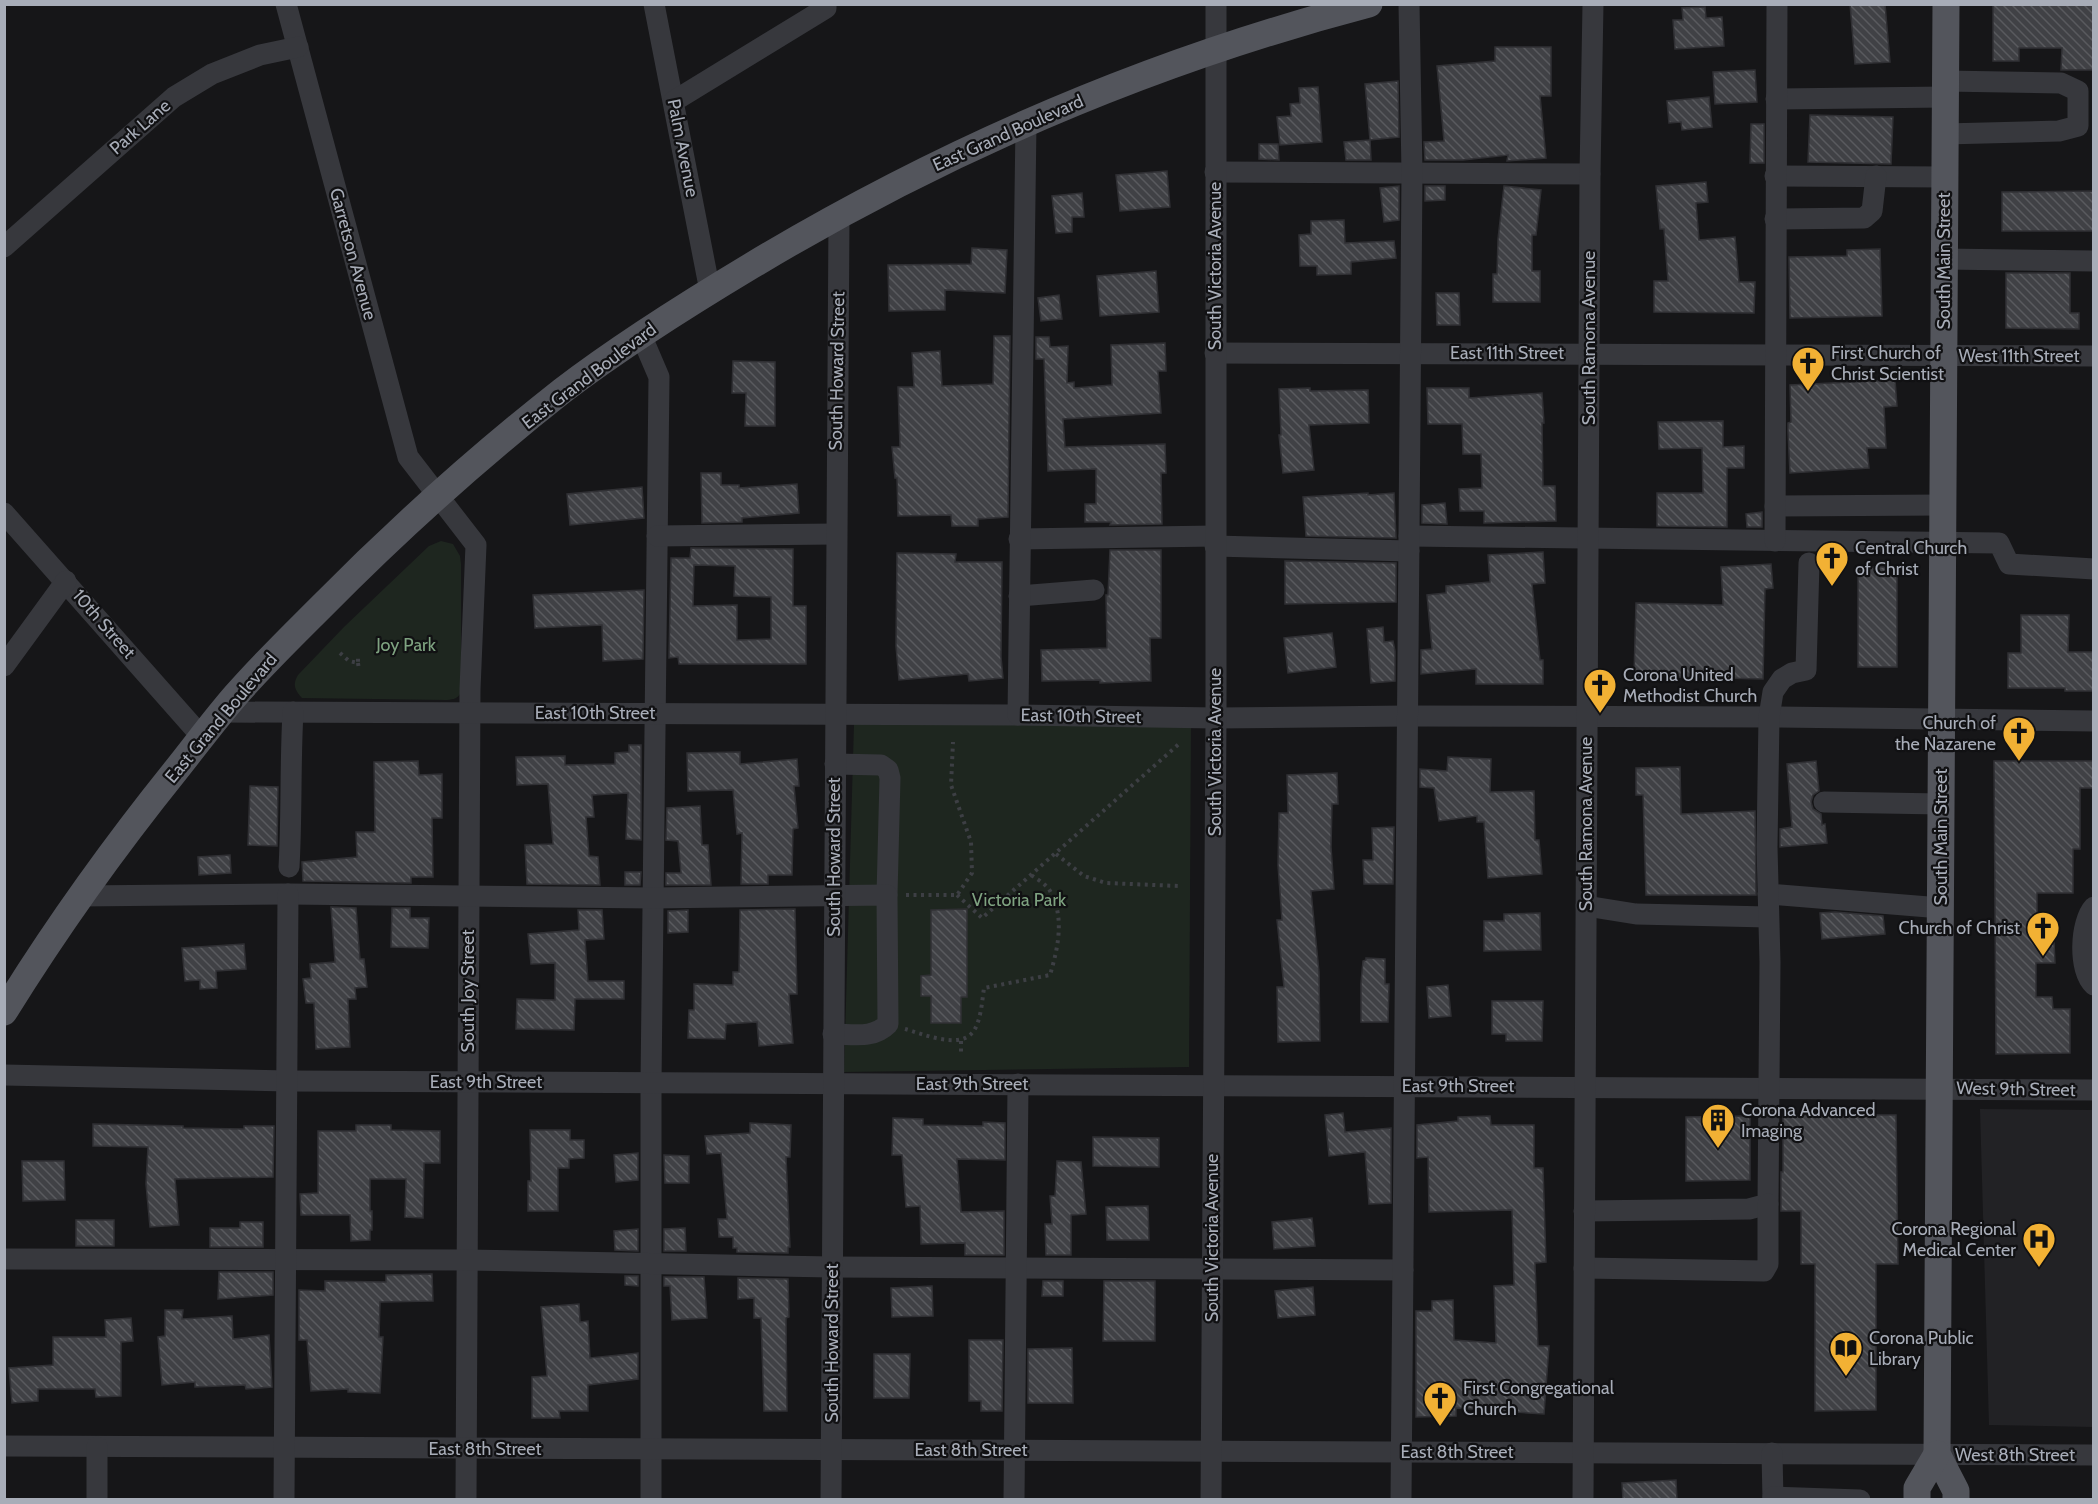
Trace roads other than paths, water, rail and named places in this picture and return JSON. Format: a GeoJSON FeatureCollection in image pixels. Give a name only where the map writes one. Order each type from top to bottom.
{"type":"FeatureCollection","features":[{"type":"Feature","properties":{"kind":"main road","name":"East Grand Boulevard"},"geometry":{"type":"LineString","coordinates":[[4,1012],[80,896],[220,712],[337,591],[438,496],[562,391],[641,335],[710,291],[839,215],[938,164],[1026,123],[1108,89],[1295,24],[1369,4]]}},
{"type":"Feature","properties":{"kind":"main road","name":"South Main Street"},"geometry":{"type":"LineString","coordinates":[[1946,4],[1937,1454],[1956,1491],[1956,1500]]}},
{"type":"Feature","properties":{"kind":"main road"},"geometry":{"type":"LineString","coordinates":[[1917,1500],[1917,1488],[1937,1454]]}},
{"type":"Feature","properties":{"kind":"street","name":"Garretson Avenue"},"geometry":{"type":"LineString","coordinates":[[286,4],[408,457],[438,496]]}},
{"type":"Feature","properties":{"kind":"street","name":"Palm Avenue"},"geometry":{"type":"LineString","coordinates":[[654,4],[710,291]]}},
{"type":"Feature","properties":{"kind":"street"},"geometry":{"type":"LineString","coordinates":[[674,101],[826,8],[826,4]]}},
{"type":"Feature","properties":{"kind":"street","name":"South Victoria Avenue"},"geometry":{"type":"LineString","coordinates":[[1211,1500],[1216,718],[1216,4]]}},
{"type":"Feature","properties":{"kind":"street"},"geometry":{"type":"LineString","coordinates":[[1401,1500],[1412,173],[1409,4]]}},
{"type":"Feature","properties":{"kind":"street","name":"South Ramona Avenue"},"geometry":{"type":"LineString","coordinates":[[1583,1500],[1590,174],[1593,4]]}},
{"type":"Feature","properties":{"kind":"street"},"geometry":{"type":"LineString","coordinates":[[1775,542],[1777,4]]}},
{"type":"Feature","properties":{"kind":"street","name":"Park Lane"},"geometry":{"type":"LineString","coordinates":[[4,247],[174,97],[212,74],[260,55],[298,47]]}},
{"type":"Feature","properties":{"kind":"street"},"geometry":{"type":"LineString","coordinates":[[1776,99],[2061,83],[2078,91],[2078,126],[2059,131],[1945,134]]}},
{"type":"Feature","properties":{"kind":"street"},"geometry":{"type":"LineString","coordinates":[[1018,715],[1026,123]]}},
{"type":"Feature","properties":{"kind":"street"},"geometry":{"type":"LineString","coordinates":[[1215,172],[1590,174]]}},
{"type":"Feature","properties":{"kind":"street"},"geometry":{"type":"LineString","coordinates":[[1775,176],[1945,177]]}},
{"type":"Feature","properties":{"kind":"street"},"geometry":{"type":"LineString","coordinates":[[1775,219],[1864,218],[1872,211],[1876,176]]}},
{"type":"Feature","properties":{"kind":"street","name":"South Howard Street"},"geometry":{"type":"LineString","coordinates":[[831,1500],[839,215]]}},
{"type":"Feature","properties":{"kind":"street"},"geometry":{"type":"LineString","coordinates":[[1944,259],[2094,261]]}},
{"type":"Feature","properties":{"kind":"street"},"geometry":{"type":"LineString","coordinates":[[641,335],[658,377],[651,1083],[651,1500]]}},
{"type":"Feature","properties":{"kind":"street","name":"East 11th Street"},"geometry":{"type":"LineString","coordinates":[[1215,353],[1944,355]]}},
{"type":"Feature","properties":{"kind":"street","name":"West 11th Street"},"geometry":{"type":"LineString","coordinates":[[1944,355],[2094,356]]}},
{"type":"Feature","properties":{"kind":"street","name":"South Joy Street"},"geometry":{"type":"LineString","coordinates":[[438,496],[476,545],[470,713],[466,1500]]}},
{"type":"Feature","properties":{"kind":"street"},"geometry":{"type":"LineString","coordinates":[[1775,506],[1943,505]]}},
{"type":"Feature","properties":{"kind":"street","name":"10th Street"},"geometry":{"type":"LineString","coordinates":[[4,513],[201,737]]}},
{"type":"Feature","properties":{"kind":"street"},"geometry":{"type":"LineString","coordinates":[[657,536],[836,534]]}},
{"type":"Feature","properties":{"kind":"street"},"geometry":{"type":"LineString","coordinates":[[1019,539],[1409,544],[1588,538],[1999,543],[2009,564],[2094,568]]}},
{"type":"Feature","properties":{"kind":"street"},"geometry":{"type":"LineString","coordinates":[[1584,1268],[1764,1270],[1768,1264],[1769,717],[1773,692],[1782,679],[1792,673],[1806,670],[1809,563]]}},
{"type":"Feature","properties":{"kind":"street"},"geometry":{"type":"LineString","coordinates":[[4,666],[66,581]]}},
{"type":"Feature","properties":{"kind":"street"},"geometry":{"type":"LineString","coordinates":[[1019,596],[1094,590]]}},
{"type":"Feature","properties":{"kind":"street","name":"East 10th Street"},"geometry":{"type":"LineString","coordinates":[[220,712],[1018,715],[1216,718],[1769,717],[2094,721]]}},
{"type":"Feature","properties":{"kind":"street"},"geometry":{"type":"LineString","coordinates":[[289,867],[293,712]]}},
{"type":"Feature","properties":{"kind":"street"},"geometry":{"type":"LineString","coordinates":[[834,1034],[870,1034],[880,1032],[888,1024],[887,895],[890,778],[888,770],[881,765],[835,764]]}},
{"type":"Feature","properties":{"kind":"street"},"geometry":{"type":"LineString","coordinates":[[1824,802],[1941,804]]}},
{"type":"Feature","properties":{"kind":"street"},"geometry":{"type":"LineString","coordinates":[[284,1500],[288,894]]}},
{"type":"Feature","properties":{"kind":"street"},"geometry":{"type":"LineString","coordinates":[[80,896],[288,894],[654,898],[887,895]]}},
{"type":"Feature","properties":{"kind":"street"},"geometry":{"type":"LineString","coordinates":[[1768,894],[1941,909]]}},
{"type":"Feature","properties":{"kind":"street"},"geometry":{"type":"LineString","coordinates":[[1586,906],[1636,914],[1768,917]]}},
{"type":"Feature","properties":{"kind":"street"},"geometry":{"type":"LineString","coordinates":[[2094,907],[2090,911],[2083,933],[2086,976],[2094,985]]}},
{"type":"Feature","properties":{"kind":"street","name":"East 9th Street"},"geometry":{"type":"LineString","coordinates":[[4,1075],[288,1082],[1939,1088]]}},
{"type":"Feature","properties":{"kind":"street"},"geometry":{"type":"LineString","coordinates":[[1014,1500],[1018,1084]]}},
{"type":"Feature","properties":{"kind":"street","name":"West 9th Street"},"geometry":{"type":"LineString","coordinates":[[1939,1088],[2094,1090]]}},
{"type":"Feature","properties":{"kind":"street"},"geometry":{"type":"LineString","coordinates":[[1584,1211],[1749,1209],[1768,1204]]}},
{"type":"Feature","properties":{"kind":"street"},"geometry":{"type":"LineString","coordinates":[[4,1259],[467,1260],[832,1267],[1403,1270]]}},
{"type":"Feature","properties":{"kind":"street","name":"East 8th Street"},"geometry":{"type":"LineString","coordinates":[[4,1446],[1937,1454]]}},
{"type":"Feature","properties":{"kind":"street"},"geometry":{"type":"LineString","coordinates":[[97,1447],[97,1500]]}},
{"type":"Feature","properties":{"kind":"street"},"geometry":{"type":"LineString","coordinates":[[1772,1454],[1773,1498],[1860,1500]]}},
{"type":"Feature","properties":{"kind":"street","name":"West 8th Street"},"geometry":{"type":"LineString","coordinates":[[1937,1454],[2094,1455]]}},
{"type":"Feature","properties":{"kind":"place","name":"First Church of Christ Scientist"},"geometry":{"type":"Point","coordinates":[1808,392]}},
{"type":"Feature","properties":{"kind":"place","name":"Central Church of Christ"},"geometry":{"type":"Point","coordinates":[1832,587]}},
{"type":"Feature","properties":{"kind":"place","name":"Corona United Methodist Church"},"geometry":{"type":"Point","coordinates":[1600,714]}},
{"type":"Feature","properties":{"kind":"place","name":"Church of the Nazarene"},"geometry":{"type":"Point","coordinates":[2019,762]}},
{"type":"Feature","properties":{"kind":"place","name":"Church of Christ"},"geometry":{"type":"Point","coordinates":[2043,957]}},
{"type":"Feature","properties":{"kind":"place","name":"Corona Advanced Imaging"},"geometry":{"type":"Point","coordinates":[1718,1149]}},
{"type":"Feature","properties":{"kind":"place","name":"Corona Regional Medical Center"},"geometry":{"type":"Point","coordinates":[2039,1268]}},
{"type":"Feature","properties":{"kind":"place","name":"Corona Public Library"},"geometry":{"type":"Point","coordinates":[1846,1377]}},
{"type":"Feature","properties":{"kind":"place","name":"First Congregational Church"},"geometry":{"type":"Point","coordinates":[1440,1427]}},
{"type":"Feature","properties":{"kind":"park label","name":"Joy Park"},"geometry":{"type":"Point","coordinates":[406,645]}},
{"type":"Feature","properties":{"kind":"park label","name":"Victoria Park"},"geometry":{"type":"Point","coordinates":[1019,900]}}]}
